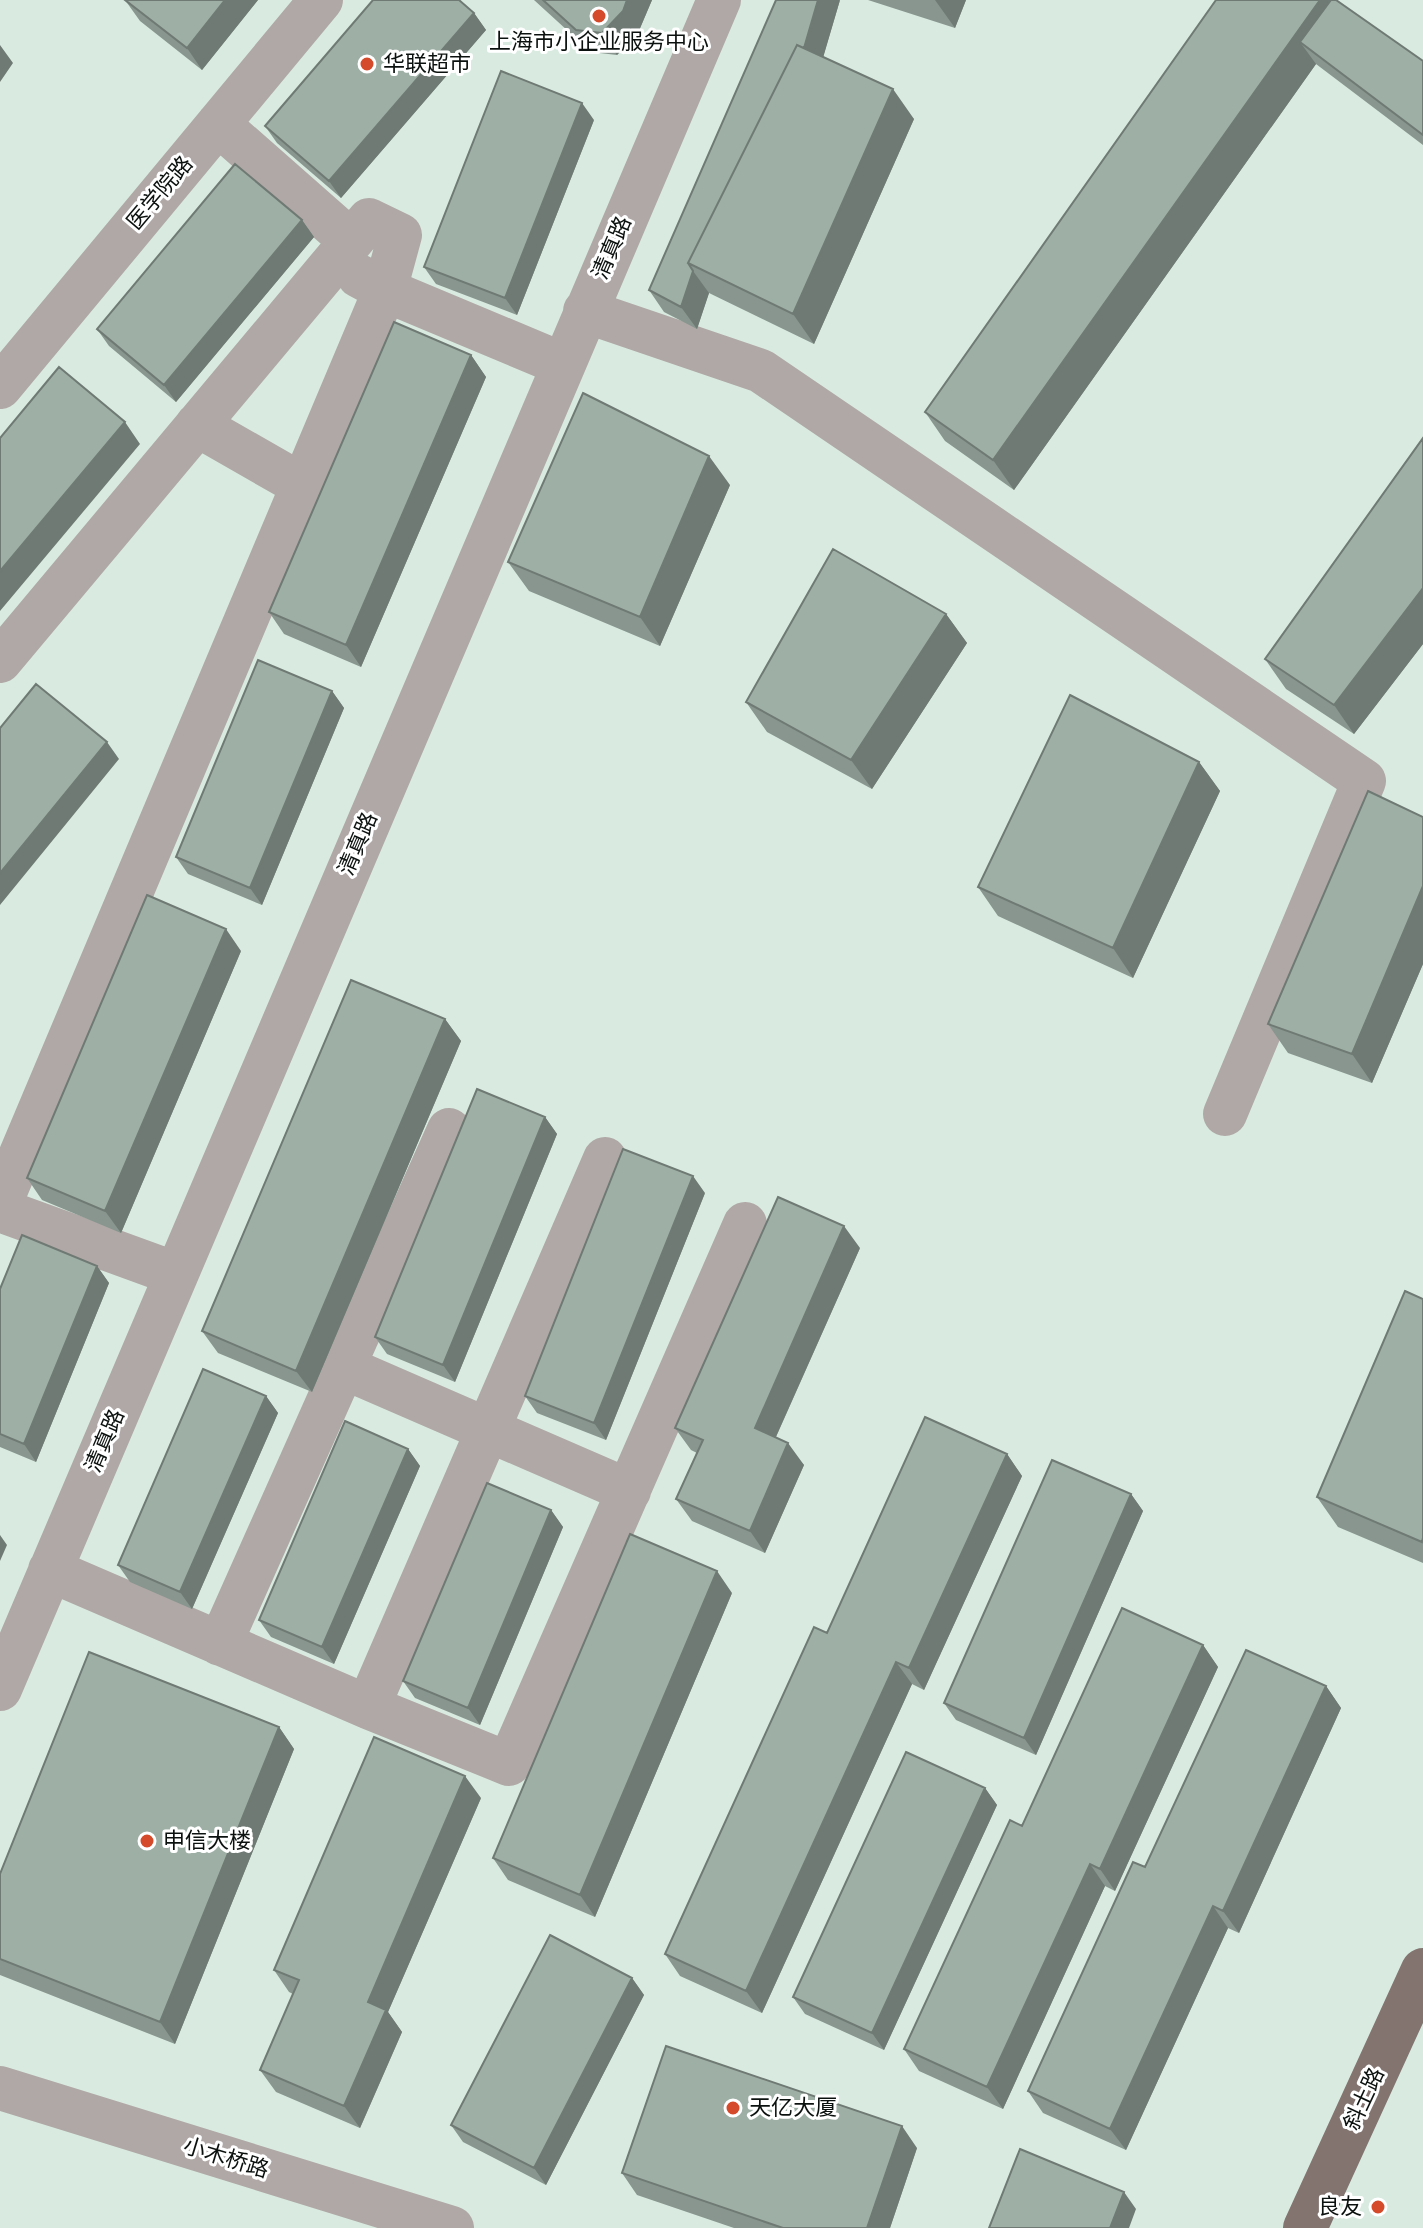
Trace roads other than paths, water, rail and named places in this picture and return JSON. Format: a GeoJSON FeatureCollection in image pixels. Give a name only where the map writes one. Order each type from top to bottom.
{"type":"FeatureCollection","features":[{"type":"Feature","properties":{"kind":"main road","name":"斜土路"},"geometry":{"type":"LineString","coordinates":[[1305,2228],[1423,1970]]}},
{"type":"Feature","properties":{"kind":"street","name":"医学院路"},"geometry":{"type":"LineString","coordinates":[[0,387],[321,0]]}},
{"type":"Feature","properties":{"kind":"street","name":"清真路"},"geometry":{"type":"LineString","coordinates":[[0,1689],[719,0]]}},
{"type":"Feature","properties":{"kind":"street"},"geometry":{"type":"LineString","coordinates":[[218,124],[342,251],[385,290],[562,364]]}},
{"type":"Feature","properties":{"kind":"street"},"geometry":{"type":"LineString","coordinates":[[0,661],[342,251]]}},
{"type":"Feature","properties":{"kind":"street"},"geometry":{"type":"LineString","coordinates":[[176,1274],[0,1207],[385,290]]}},
{"type":"Feature","properties":{"kind":"street"},"geometry":{"type":"LineString","coordinates":[[585,311],[761,371],[1364,781],[1225,1114]]}},
{"type":"Feature","properties":{"kind":"street"},"geometry":{"type":"LineString","coordinates":[[197,425],[302,485]]}},
{"type":"Feature","properties":{"kind":"street"},"geometry":{"type":"LineString","coordinates":[[220,1644],[449,1130]]}},
{"type":"Feature","properties":{"kind":"street"},"geometry":{"type":"LineString","coordinates":[[368,1707],[605,1159]]}},
{"type":"Feature","properties":{"kind":"street"},"geometry":{"type":"LineString","coordinates":[[50,1570],[509,1764],[745,1224]]}},
{"type":"Feature","properties":{"kind":"street"},"geometry":{"type":"LineString","coordinates":[[343,1367],[629,1491]]}},
{"type":"Feature","properties":{"kind":"street","name":"小木桥路"},"geometry":{"type":"LineString","coordinates":[[0,2088],[452,2228]]}},
{"type":"Feature","properties":{"kind":"place","name":"上海市小企业服务中心"},"geometry":{"type":"Point","coordinates":[599,16]}},
{"type":"Feature","properties":{"kind":"place","name":"华联超市"},"geometry":{"type":"Point","coordinates":[367,64]}},
{"type":"Feature","properties":{"kind":"place","name":"申信大楼"},"geometry":{"type":"Point","coordinates":[147,1841]}},
{"type":"Feature","properties":{"kind":"place","name":"天亿大厦"},"geometry":{"type":"Point","coordinates":[733,2108]}},
{"type":"Feature","properties":{"kind":"place","name":"良友"},"geometry":{"type":"Point","coordinates":[1378,2207]}}]}
